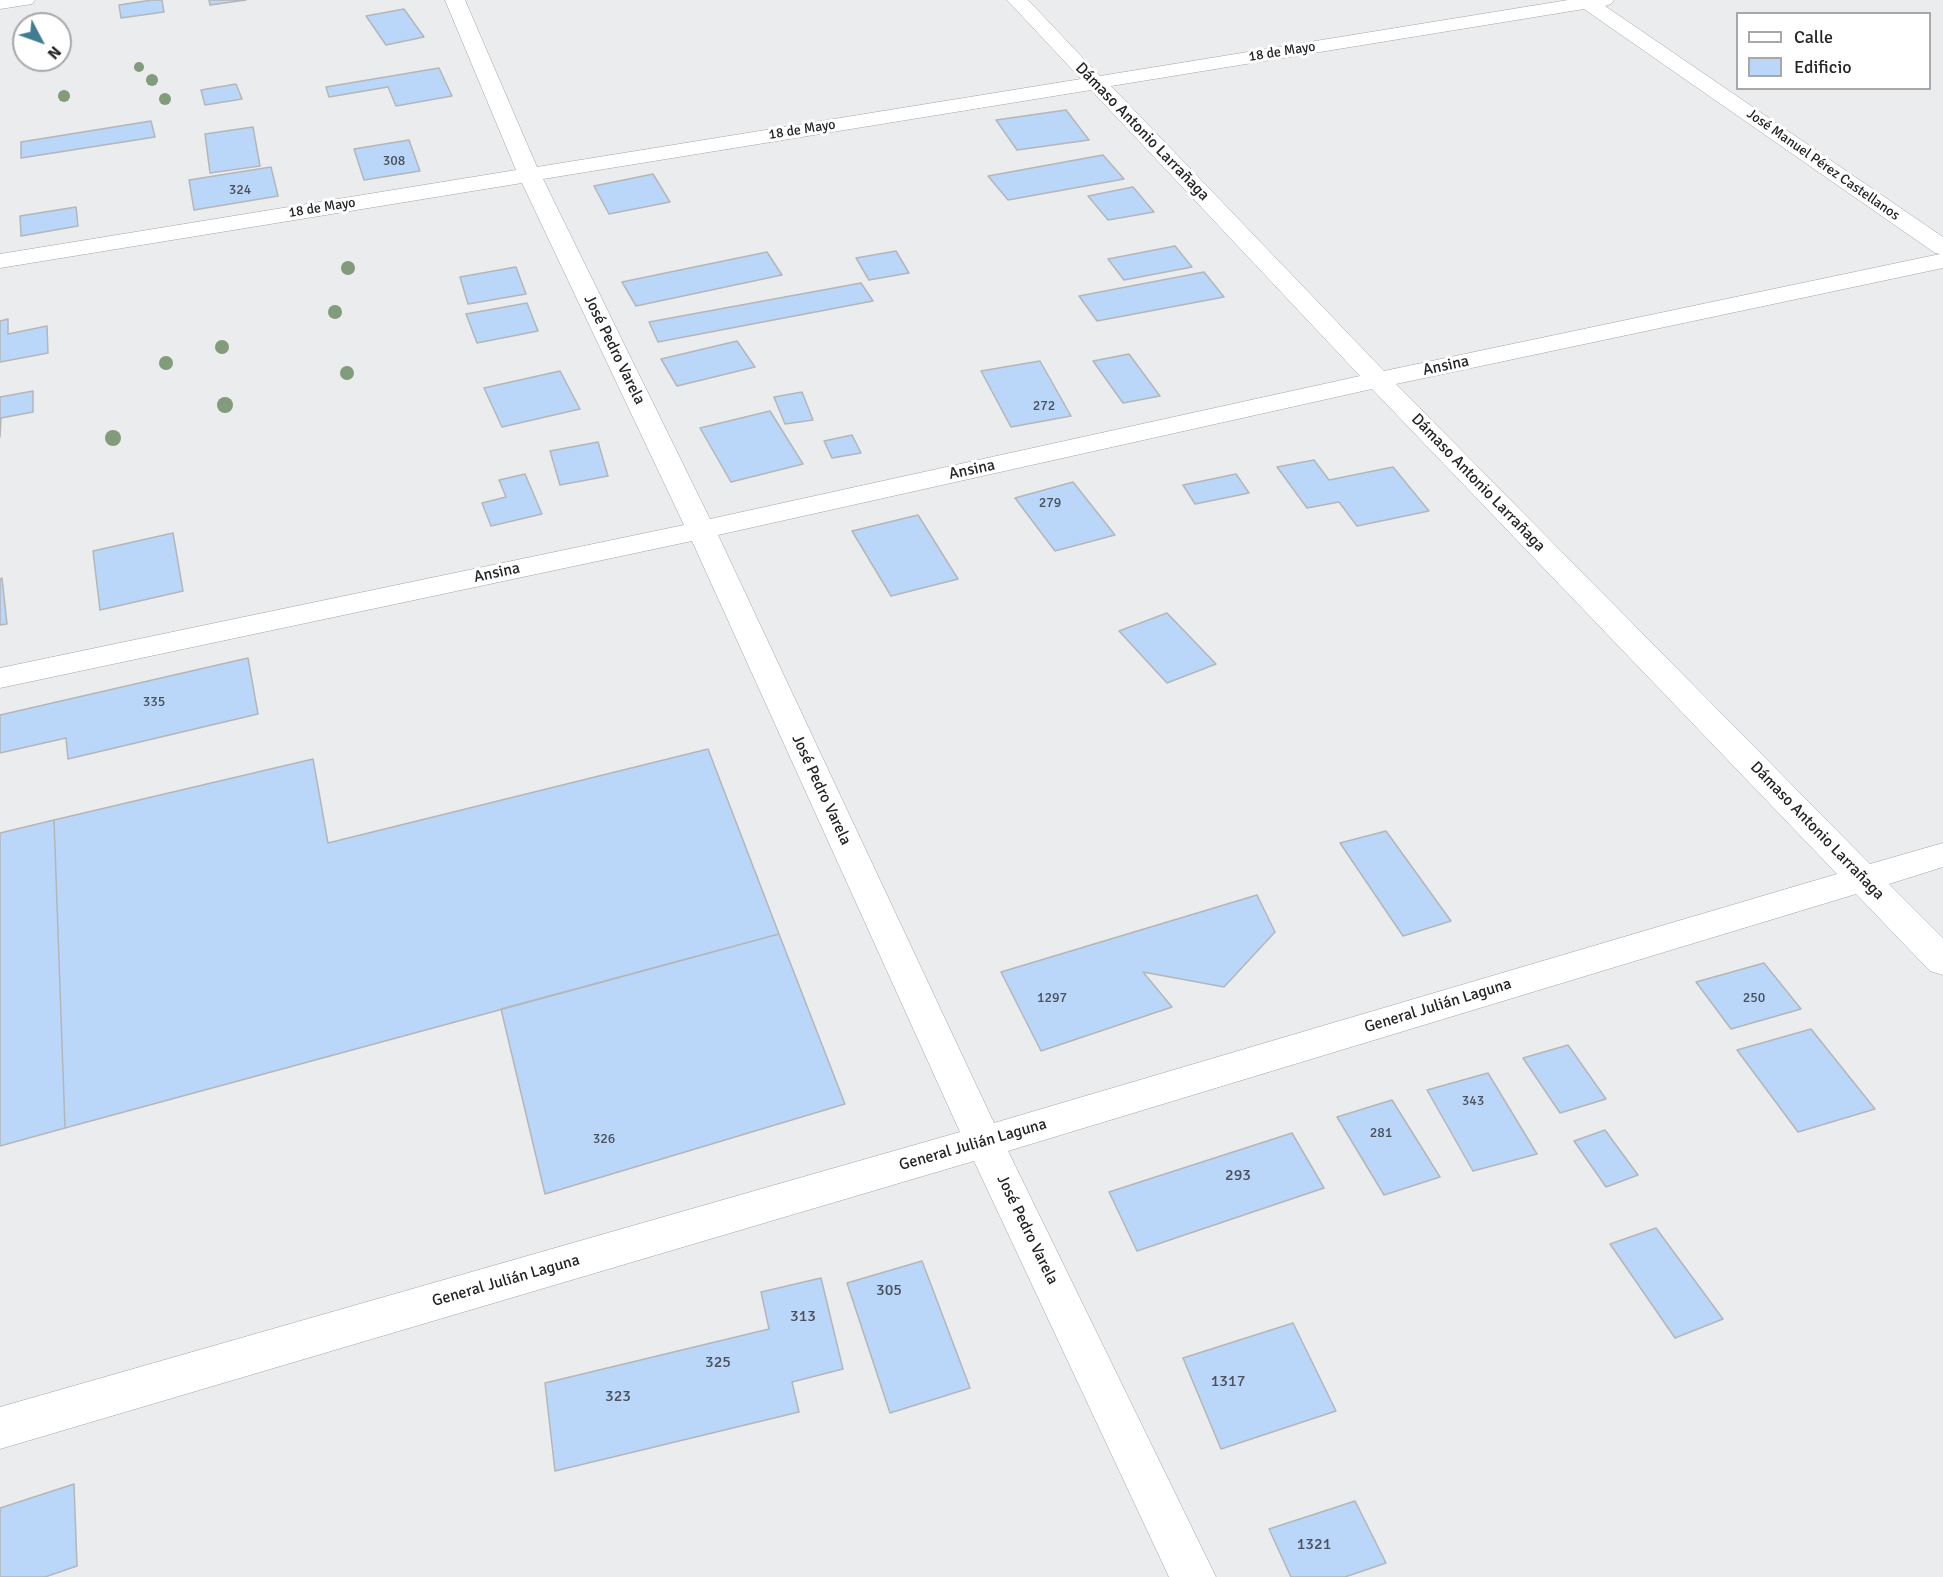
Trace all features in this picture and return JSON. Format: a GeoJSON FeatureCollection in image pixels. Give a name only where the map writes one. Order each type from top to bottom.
{"type":"FeatureCollection","features":[{"type":"Feature","properties":{"kind":"street"},"geometry":{"type":"LineString","coordinates":[[0,3],[25,0]]}},
{"type":"Feature","properties":{"kind":"street","name":"José Pedro Varela"},"geometry":{"type":"LineString","coordinates":[[455,0],[529,174],[701,530],[984,1142],[1193,1577]]}},
{"type":"Feature","properties":{"kind":"street","name":"Dámaso Antonio Larrañaga"},"geometry":{"type":"LineString","coordinates":[[1017,0],[1378,380],[1943,961]]}},
{"type":"Feature","properties":{"kind":"street","name":"18 de Mayo"},"geometry":{"type":"LineString","coordinates":[[0,261],[1592,1]]}},
{"type":"Feature","properties":{"kind":"street","name":"José Manuel Pérez Castellanos"},"geometry":{"type":"LineString","coordinates":[[1592,1],[1943,248]]}},
{"type":"Feature","properties":{"kind":"street","name":"Ansina"},"geometry":{"type":"LineString","coordinates":[[0,678],[701,530],[1378,380],[1943,261]]}},
{"type":"Feature","properties":{"kind":"street","name":"General Julián Laguna"},"geometry":{"type":"LineString","coordinates":[[0,1428],[984,1142],[1943,855]]}},
{"type":"Feature","properties":{"kind":"building"},"geometry":{"type":"Polygon","coordinates":[[[162,0],[164,12],[121,18],[119,5],[162,0]]]}},
{"type":"Feature","properties":{"kind":"building"},"geometry":{"type":"Polygon","coordinates":[[[209,0],[246,0],[210,5],[209,0]]]}},
{"type":"Feature","properties":{"kind":"building"},"geometry":{"type":"Polygon","coordinates":[[[404,9],[424,37],[386,45],[366,16],[404,9]]]}},
{"type":"Feature","properties":{"kind":"building"},"geometry":{"type":"Polygon","coordinates":[[[439,68],[452,96],[396,106],[388,87],[329,97],[326,87],[439,68]]]}},
{"type":"Feature","properties":{"kind":"building"},"geometry":{"type":"Polygon","coordinates":[[[236,84],[242,99],[205,105],[201,90],[236,84]]]}},
{"type":"Feature","properties":{"kind":"building"},"geometry":{"type":"Polygon","coordinates":[[[1066,110],[1089,140],[1017,150],[996,120],[1066,110]]]}},
{"type":"Feature","properties":{"kind":"building"},"geometry":{"type":"Polygon","coordinates":[[[151,121],[155,137],[21,158],[21,142],[151,121]]]}},
{"type":"Feature","properties":{"kind":"building"},"geometry":{"type":"Polygon","coordinates":[[[253,127],[260,166],[210,173],[205,134],[253,127]]]}},
{"type":"Feature","properties":{"kind":"building"},"geometry":{"type":"Polygon","coordinates":[[[409,140],[420,171],[364,180],[354,149],[409,140]]]}},
{"type":"Feature","properties":{"kind":"building"},"geometry":{"type":"Polygon","coordinates":[[[1103,155],[1124,179],[1008,200],[988,176],[1103,155]]]}},
{"type":"Feature","properties":{"kind":"building"},"geometry":{"type":"Polygon","coordinates":[[[271,167],[278,196],[194,210],[189,180],[271,167]]]}},
{"type":"Feature","properties":{"kind":"building"},"geometry":{"type":"Polygon","coordinates":[[[653,174],[670,202],[609,214],[594,186],[653,174]]]}},
{"type":"Feature","properties":{"kind":"building"},"geometry":{"type":"Polygon","coordinates":[[[1133,187],[1154,212],[1108,220],[1088,196],[1133,187]]]}},
{"type":"Feature","properties":{"kind":"building"},"geometry":{"type":"Polygon","coordinates":[[[76,207],[78,226],[21,236],[20,216],[76,207]]]}},
{"type":"Feature","properties":{"kind":"building"},"geometry":{"type":"Polygon","coordinates":[[[1175,246],[1192,267],[1124,280],[1108,259],[1175,246]]]}},
{"type":"Feature","properties":{"kind":"building"},"geometry":{"type":"Polygon","coordinates":[[[896,251],[909,273],[869,280],[856,258],[896,251]]]}},
{"type":"Feature","properties":{"kind":"building"},"geometry":{"type":"Polygon","coordinates":[[[767,252],[782,275],[636,306],[622,282],[767,252]]]}},
{"type":"Feature","properties":{"kind":"building"},"geometry":{"type":"Polygon","coordinates":[[[516,267],[526,294],[468,304],[460,277],[516,267]]]}},
{"type":"Feature","properties":{"kind":"building"},"geometry":{"type":"Polygon","coordinates":[[[1204,272],[1224,297],[1097,321],[1079,296],[1204,272]]]}},
{"type":"Feature","properties":{"kind":"building"},"geometry":{"type":"Polygon","coordinates":[[[861,283],[873,301],[658,342],[649,322],[861,283]]]}},
{"type":"Feature","properties":{"kind":"building"},"geometry":{"type":"Polygon","coordinates":[[[527,303],[538,331],[477,343],[466,314],[527,303]]]}},
{"type":"Feature","properties":{"kind":"building"},"geometry":{"type":"Polygon","coordinates":[[[8,319],[8,334],[47,326],[48,353],[0,362],[0,321],[8,319]]]}},
{"type":"Feature","properties":{"kind":"building"},"geometry":{"type":"Polygon","coordinates":[[[737,341],[755,367],[677,386],[661,359],[737,341]]]}},
{"type":"Feature","properties":{"kind":"building"},"geometry":{"type":"Polygon","coordinates":[[[1129,354],[1160,396],[1123,403],[1093,361],[1129,354]]]}},
{"type":"Feature","properties":{"kind":"building"},"geometry":{"type":"Polygon","coordinates":[[[1040,361],[1071,416],[1011,427],[981,371],[1040,361]]]}},
{"type":"Feature","properties":{"kind":"building"},"geometry":{"type":"Polygon","coordinates":[[[560,371],[580,409],[502,427],[484,388],[560,371]]]}},
{"type":"Feature","properties":{"kind":"building"},"geometry":{"type":"Polygon","coordinates":[[[33,391],[33,412],[1,418],[0,437],[0,397],[33,391]]]}},
{"type":"Feature","properties":{"kind":"building"},"geometry":{"type":"Polygon","coordinates":[[[802,392],[813,420],[785,424],[774,397],[802,392]]]}},
{"type":"Feature","properties":{"kind":"building"},"geometry":{"type":"Polygon","coordinates":[[[770,411],[803,464],[731,482],[700,428],[770,411]]]}},
{"type":"Feature","properties":{"kind":"building"},"geometry":{"type":"Polygon","coordinates":[[[852,435],[861,453],[832,458],[824,441],[852,435]]]}},
{"type":"Feature","properties":{"kind":"building"},"geometry":{"type":"Polygon","coordinates":[[[598,442],[608,476],[560,485],[550,451],[598,442]]]}},
{"type":"Feature","properties":{"kind":"building"},"geometry":{"type":"Polygon","coordinates":[[[1314,460],[1329,480],[1393,467],[1429,511],[1357,526],[1339,502],[1307,508],[1277,467],[1314,460]]]}},
{"type":"Feature","properties":{"kind":"building"},"geometry":{"type":"Polygon","coordinates":[[[525,474],[542,514],[491,526],[482,503],[506,497],[499,480],[525,474]]]}},
{"type":"Feature","properties":{"kind":"building"},"geometry":{"type":"Polygon","coordinates":[[[1236,474],[1249,493],[1195,504],[1183,485],[1236,474]]]}},
{"type":"Feature","properties":{"kind":"building"},"geometry":{"type":"Polygon","coordinates":[[[1073,482],[1115,535],[1055,551],[1015,498],[1073,482]]]}},
{"type":"Feature","properties":{"kind":"building"},"geometry":{"type":"Polygon","coordinates":[[[918,515],[958,579],[891,596],[852,531],[918,515]]]}},
{"type":"Feature","properties":{"kind":"building"},"geometry":{"type":"Polygon","coordinates":[[[173,533],[183,591],[100,610],[93,551],[173,533]]]}},
{"type":"Feature","properties":{"kind":"building"},"geometry":{"type":"Polygon","coordinates":[[[2,578],[7,624],[0,625],[0,579],[2,578]]]}},
{"type":"Feature","properties":{"kind":"building"},"geometry":{"type":"Polygon","coordinates":[[[1167,613],[1216,664],[1167,683],[1119,631],[1167,613]]]}},
{"type":"Feature","properties":{"kind":"building"},"geometry":{"type":"Polygon","coordinates":[[[248,658],[258,714],[68,759],[66,738],[0,753],[0,715],[248,658]]]}},
{"type":"Feature","properties":{"kind":"building"},"geometry":{"type":"Polygon","coordinates":[[[708,749],[779,934],[65,1128],[54,820],[313,759],[328,843],[708,749]]]}},
{"type":"Feature","properties":{"kind":"building"},"geometry":{"type":"Polygon","coordinates":[[[54,820],[65,1128],[0,1146],[0,833],[54,820]]]}},
{"type":"Feature","properties":{"kind":"building"},"geometry":{"type":"Polygon","coordinates":[[[1386,831],[1451,921],[1403,936],[1340,843],[1386,831]]]}},
{"type":"Feature","properties":{"kind":"building"},"geometry":{"type":"Polygon","coordinates":[[[1257,895],[1275,932],[1224,987],[1143,972],[1172,1007],[1041,1051],[1001,972],[1257,895]]]}},
{"type":"Feature","properties":{"kind":"building"},"geometry":{"type":"Polygon","coordinates":[[[779,934],[845,1104],[545,1194],[501,1009],[779,934]]]}},
{"type":"Feature","properties":{"kind":"building"},"geometry":{"type":"Polygon","coordinates":[[[1764,963],[1801,1009],[1731,1029],[1696,982],[1764,963]]]}},
{"type":"Feature","properties":{"kind":"building"},"geometry":{"type":"Polygon","coordinates":[[[1811,1029],[1875,1109],[1798,1132],[1737,1050],[1811,1029]]]}},
{"type":"Feature","properties":{"kind":"building"},"geometry":{"type":"Polygon","coordinates":[[[1568,1045],[1606,1099],[1560,1113],[1523,1058],[1568,1045]]]}},
{"type":"Feature","properties":{"kind":"building"},"geometry":{"type":"Polygon","coordinates":[[[1488,1073],[1537,1154],[1473,1171],[1427,1090],[1488,1073]]]}},
{"type":"Feature","properties":{"kind":"building"},"geometry":{"type":"Polygon","coordinates":[[[1392,1100],[1440,1177],[1384,1195],[1337,1117],[1392,1100]]]}},
{"type":"Feature","properties":{"kind":"building"},"geometry":{"type":"Polygon","coordinates":[[[1605,1130],[1638,1175],[1606,1187],[1574,1141],[1605,1130]]]}},
{"type":"Feature","properties":{"kind":"building"},"geometry":{"type":"Polygon","coordinates":[[[1292,1133],[1324,1188],[1137,1251],[1109,1192],[1292,1133]]]}},
{"type":"Feature","properties":{"kind":"building"},"geometry":{"type":"Polygon","coordinates":[[[1656,1228],[1723,1319],[1675,1338],[1610,1244],[1656,1228]]]}},
{"type":"Feature","properties":{"kind":"building"},"geometry":{"type":"Polygon","coordinates":[[[922,1261],[970,1388],[890,1413],[847,1283],[922,1261]]]}},
{"type":"Feature","properties":{"kind":"building"},"geometry":{"type":"Polygon","coordinates":[[[821,1278],[843,1369],[792,1382],[799,1412],[555,1471],[545,1383],[769,1329],[761,1292],[821,1278]]]}},
{"type":"Feature","properties":{"kind":"building"},"geometry":{"type":"Polygon","coordinates":[[[1293,1323],[1336,1411],[1221,1449],[1183,1358],[1293,1323]]]}},
{"type":"Feature","properties":{"kind":"building"},"geometry":{"type":"Polygon","coordinates":[[[74,1484],[77,1566],[45,1577],[0,1577],[0,1508],[74,1484]]]}},
{"type":"Feature","properties":{"kind":"building"},"geometry":{"type":"Polygon","coordinates":[[[1355,1501],[1386,1563],[1345,1577],[1291,1577],[1269,1529],[1355,1501]]]}}]}
